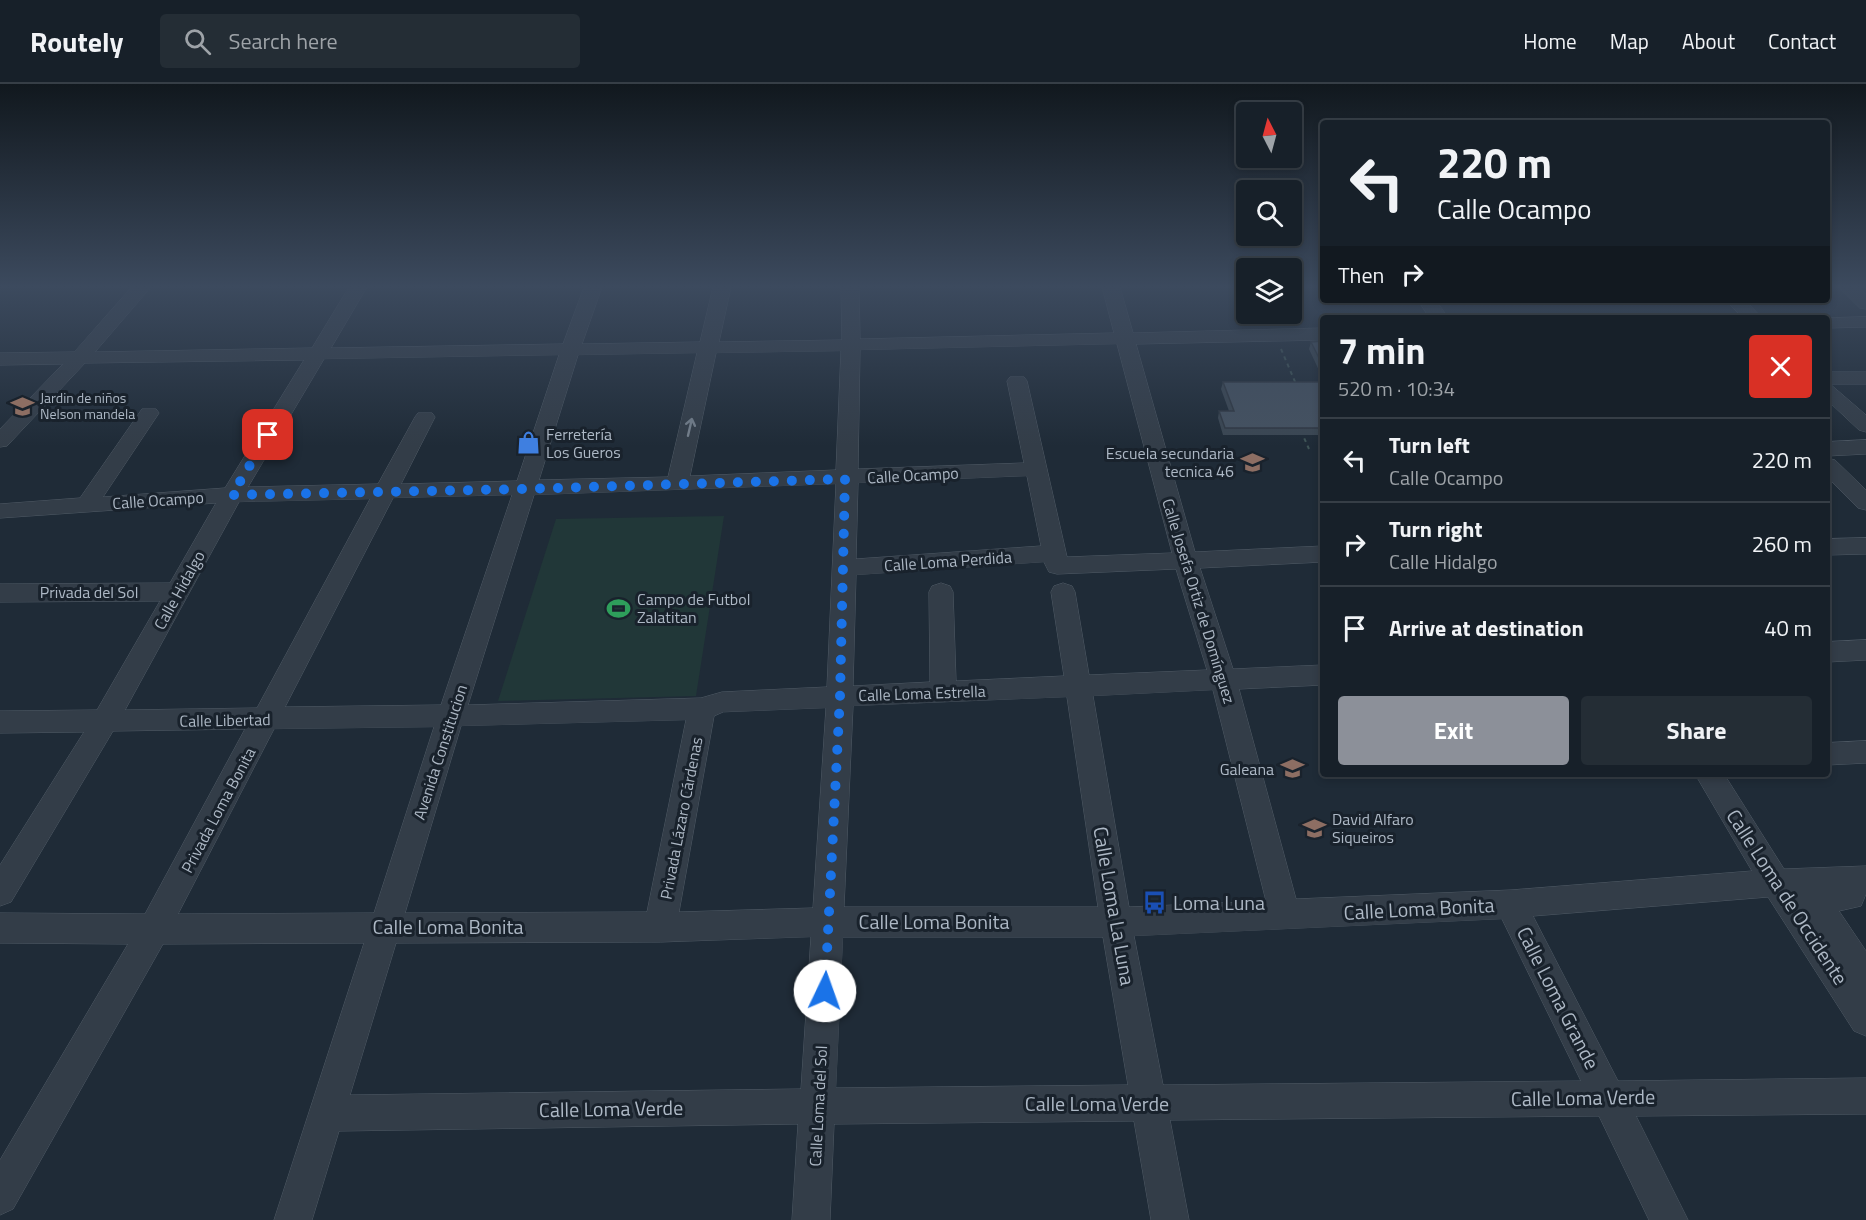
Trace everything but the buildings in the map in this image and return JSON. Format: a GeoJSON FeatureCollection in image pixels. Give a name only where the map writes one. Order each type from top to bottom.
{"type":"FeatureCollection","features":[{"type":"Feature","properties":{"kind":"street"},"geometry":{"type":"LineString","coordinates":[[0,441],[95,340]]}},
{"type":"Feature","properties":{"kind":"street","name":"Calle Hidalgo"},"geometry":{"type":"LineString","coordinates":[[0,892],[105,721],[232,495],[326,340]]}},
{"type":"Feature","properties":{"kind":"street","name":"Avenida Constitucion"},"geometry":{"type":"LineString","coordinates":[[293,1220],[451,716],[574,340]]}},
{"type":"Feature","properties":{"kind":"street"},"geometry":{"type":"LineString","coordinates":[[677,484],[710,340]]}},
{"type":"Feature","properties":{"kind":"street","name":"Calle Loma del Sol"},"geometry":{"type":"LineString","coordinates":[[811,1220],[840,696],[851,340]]}},
{"type":"Feature","properties":{"kind":"street"},"geometry":{"type":"LineString","coordinates":[[0,359],[708,348],[1045,340]]}},
{"type":"Feature","properties":{"kind":"street","name":"Calle Josefa Ortiz de Domínguez"},"geometry":{"type":"LineString","coordinates":[[1125,340],[1185,558],[1223,680],[1285,916]]}},
{"type":"Feature","properties":{"kind":"street"},"geometry":{"type":"LineString","coordinates":[[1830,378],[1866,378]]}},
{"type":"Feature","properties":{"kind":"street","name":"Calle Loma La Luna"},"geometry":{"type":"LineString","coordinates":[[1017,381],[1058,570],[1116,922],[1170,1220]]}},
{"type":"Feature","properties":{"kind":"street"},"geometry":{"type":"LineString","coordinates":[[1830,392],[1866,426]]}},
{"type":"Feature","properties":{"kind":"street"},"geometry":{"type":"LineString","coordinates":[[87,504],[149,413]]}},
{"type":"Feature","properties":{"kind":"street","name":"Privada Loma Bonita"},"geometry":{"type":"LineString","coordinates":[[0,1196],[154,930],[425,417]]}},
{"type":"Feature","properties":{"kind":"street"},"geometry":{"type":"LineString","coordinates":[[1830,449],[1866,447]]}},
{"type":"Feature","properties":{"kind":"street"},"geometry":{"type":"LineString","coordinates":[[1830,468],[1866,503]]}},
{"type":"Feature","properties":{"kind":"street","name":"Calle Ocampo"},"geometry":{"type":"LineString","coordinates":[[0,511],[232,495],[845,479],[1035,469]]}},
{"type":"Feature","properties":{"kind":"street"},"geometry":{"type":"LineString","coordinates":[[1830,547],[1866,546]]}},
{"type":"Feature","properties":{"kind":"street","name":"Calle Loma Perdida"},"geometry":{"type":"LineString","coordinates":[[843,568],[1058,570],[1185,558],[1320,554]]}},
{"type":"Feature","properties":{"kind":"street","name":"Privada del Sol"},"geometry":{"type":"LineString","coordinates":[[0,593],[178,592]]}},
{"type":"Feature","properties":{"kind":"street"},"geometry":{"type":"LineString","coordinates":[[941,592],[943,692]]}},
{"type":"Feature","properties":{"kind":"street"},"geometry":{"type":"LineString","coordinates":[[1830,652],[1866,650]]}},
{"type":"Feature","properties":{"kind":"street","name":"Calle Loma Estrella"},"geometry":{"type":"LineString","coordinates":[[451,716],[702,709],[722,702],[1077,688],[1320,675]]}},
{"type":"Feature","properties":{"kind":"street","name":"Privada Lázaro Cárdenas"},"geometry":{"type":"LineString","coordinates":[[660,927],[702,709]]}},
{"type":"Feature","properties":{"kind":"street","name":"Calle Libertad"},"geometry":{"type":"LineString","coordinates":[[0,722],[451,716]]}},
{"type":"Feature","properties":{"kind":"street"},"geometry":{"type":"LineString","coordinates":[[1830,754],[1866,752]]}},
{"type":"Feature","properties":{"kind":"street","name":"Calle Loma de Occidente"},"geometry":{"type":"LineString","coordinates":[[1711,777],[1776,883],[1866,1019]]}},
{"type":"Feature","properties":{"kind":"street","name":"Calle Loma Bonita"},"geometry":{"type":"LineString","coordinates":[[0,928],[154,930],[660,927],[829,922],[1116,922],[1511,904],[1776,883],[1866,880]]}},
{"type":"Feature","properties":{"kind":"street"},"geometry":{"type":"LineString","coordinates":[[1866,895],[1829,896],[1818,898],[1815,902],[1866,979]]}},
{"type":"Feature","properties":{"kind":"street","name":"Calle Loma Grande"},"geometry":{"type":"LineString","coordinates":[[1511,904],[1669,1220]]}},
{"type":"Feature","properties":{"kind":"street","name":"Calle Loma Verde"},"geometry":{"type":"LineString","coordinates":[[328,1113],[1866,1096]]}},
{"type":"Feature","properties":{"kind":"path"},"geometry":{"type":"LineString","coordinates":[[1277,340],[1298,388],[1290,388]]}},
{"type":"Feature","properties":{"kind":"path"},"geometry":{"type":"LineString","coordinates":[[1300,428],[1309,449]]}},
{"type":"Feature","properties":{"kind":"green space","name":"Campo de Futbol Zalatitan"},"geometry":{"type":"Polygon","coordinates":[[[724,516],[696,696],[498,701],[556,519],[724,516]]]}},
{"type":"Feature","properties":{"kind":"place","name":"Jardin de niños Nelson mandela"},"geometry":{"type":"Point","coordinates":[22,406]}},
{"type":"Feature","properties":{"kind":"place","name":"Ferretería Los Gueros"},"geometry":{"type":"Point","coordinates":[528,443]}},
{"type":"Feature","properties":{"kind":"place","name":"Escuela secundaria tecnica 46"},"geometry":{"type":"Point","coordinates":[1252,462]}},
{"type":"Feature","properties":{"kind":"place","name":"Campo de Futbol Zalatitan"},"geometry":{"type":"Point","coordinates":[619,608]}},
{"type":"Feature","properties":{"kind":"place","name":"Galeana"},"geometry":{"type":"Point","coordinates":[1292,769]}},
{"type":"Feature","properties":{"kind":"place","name":"David Alfaro Siqueiros"},"geometry":{"type":"Point","coordinates":[1314,828]}},
{"type":"Feature","properties":{"kind":"place","name":"Loma Luna"},"geometry":{"type":"Point","coordinates":[1155,903]}},
{"type":"Feature","properties":{"kind":"route"},"geometry":{"type":"LineString","coordinates":[[268,435],[232,495],[845,479],[840,696],[825,991]]}}]}
